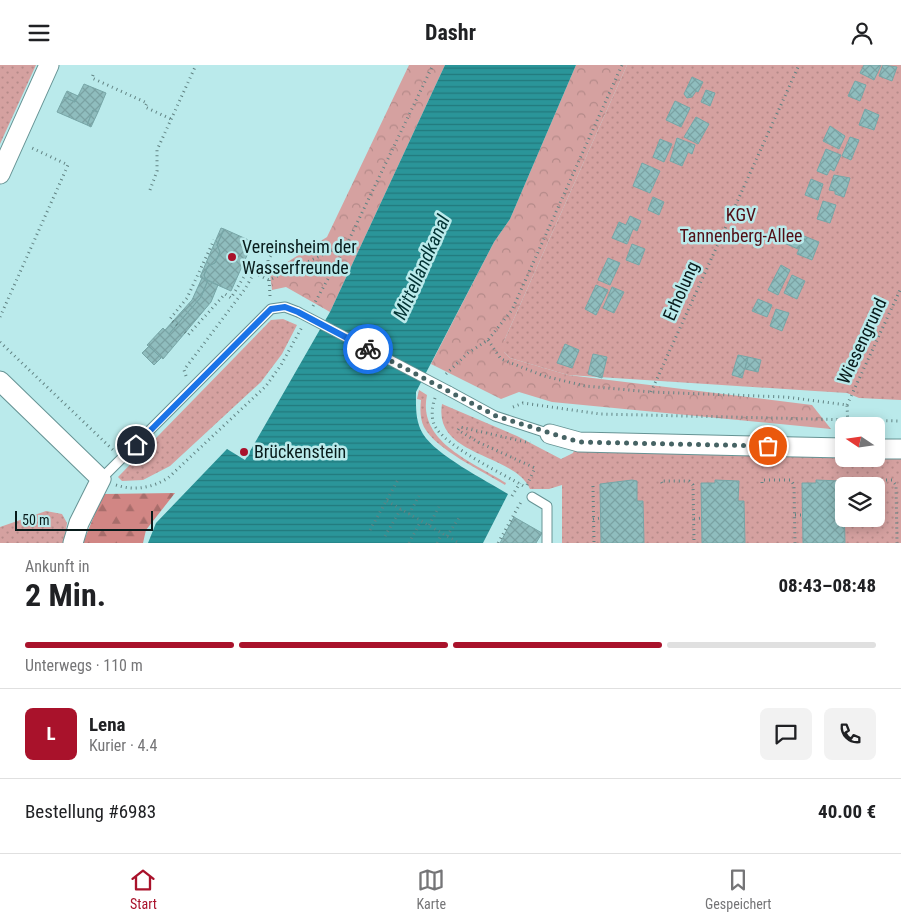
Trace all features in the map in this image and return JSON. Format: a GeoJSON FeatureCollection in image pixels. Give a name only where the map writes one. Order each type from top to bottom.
{"type":"FeatureCollection","features":[{"type":"Feature","properties":{"kind":"street"},"geometry":{"type":"LineString","coordinates":[[0,174],[49,65]]}},
{"type":"Feature","properties":{"kind":"street"},"geometry":{"type":"LineString","coordinates":[[0,381],[101,479],[80,523],[73,543]]}},
{"type":"Feature","properties":{"kind":"street"},"geometry":{"type":"LineString","coordinates":[[545,439],[579,442],[835,448]]}},
{"type":"Feature","properties":{"kind":"street"},"geometry":{"type":"LineString","coordinates":[[885,449],[901,449]]}},
{"type":"Feature","properties":{"kind":"lane"},"geometry":{"type":"LineString","coordinates":[[101,479],[271,309],[285,307],[298,312],[496,416],[545,439]]}},
{"type":"Feature","properties":{"kind":"lane"},"geometry":{"type":"LineString","coordinates":[[532,497],[547,506],[547,543]]}},
{"type":"Feature","properties":{"kind":"path"},"geometry":{"type":"LineString","coordinates":[[150,190],[157,171],[157,150],[196,65]]}},
{"type":"Feature","properties":{"kind":"path"},"geometry":{"type":"LineString","coordinates":[[444,380],[448,372],[461,359],[488,340],[512,310],[622,65]]}},
{"type":"Feature","properties":{"kind":"path","name":"Erholung"},"geometry":{"type":"LineString","coordinates":[[651,392],[799,65]]}},
{"type":"Feature","properties":{"kind":"path"},"geometry":{"type":"LineString","coordinates":[[93,75],[92,78],[147,103],[145,107],[171,119]]}},
{"type":"Feature","properties":{"kind":"path"},"geometry":{"type":"LineString","coordinates":[[0,317],[68,165],[15,141]]}},
{"type":"Feature","properties":{"kind":"path"},"geometry":{"type":"LineString","coordinates":[[177,325],[170,319],[187,297],[214,240]]}},
{"type":"Feature","properties":{"kind":"path"},"geometry":{"type":"LineString","coordinates":[[269,280],[268,260],[276,247]]}},
{"type":"Feature","properties":{"kind":"path"},"geometry":{"type":"LineString","coordinates":[[269,280],[337,248],[345,248]]}},
{"type":"Feature","properties":{"kind":"path"},"geometry":{"type":"LineString","coordinates":[[242,268],[269,280]]}},
{"type":"Feature","properties":{"kind":"path"},"geometry":{"type":"LineString","coordinates":[[185,333],[188,335],[225,294],[231,298],[248,270]]}},
{"type":"Feature","properties":{"kind":"path"},"geometry":{"type":"LineString","coordinates":[[190,391],[184,370],[245,289],[254,273]]}},
{"type":"Feature","properties":{"kind":"path","name":"Wiesengrund"},"geometry":{"type":"LineString","coordinates":[[847,405],[901,288]]}},
{"type":"Feature","properties":{"kind":"path"},"geometry":{"type":"LineString","coordinates":[[488,340],[501,359],[544,376],[585,386],[651,392],[786,397],[847,405],[847,417]]}},
{"type":"Feature","properties":{"kind":"path"},"geometry":{"type":"LineString","coordinates":[[0,342],[106,444]]}},
{"type":"Feature","properties":{"kind":"path"},"geometry":{"type":"LineString","coordinates":[[436,395],[432,415],[434,425],[440,435],[458,448],[526,487],[535,467],[478,442],[458,430],[460,427],[545,439]]}},
{"type":"Feature","properties":{"kind":"path"},"geometry":{"type":"LineString","coordinates":[[496,416],[523,403],[600,414],[835,420]]}},
{"type":"Feature","properties":{"kind":"path"},"geometry":{"type":"LineString","coordinates":[[885,421],[901,421]]}},
{"type":"Feature","properties":{"kind":"path"},"geometry":{"type":"LineString","coordinates":[[370,530],[400,478]]}},
{"type":"Feature","properties":{"kind":"path"},"geometry":{"type":"LineString","coordinates":[[762,483],[762,480],[791,480],[794,485],[796,543]]}},
{"type":"Feature","properties":{"kind":"path"},"geometry":{"type":"LineString","coordinates":[[885,480],[892,480],[896,485],[899,517],[897,543]]}},
{"type":"Feature","properties":{"kind":"path"},"geometry":{"type":"LineString","coordinates":[[662,483],[661,481],[690,481],[693,485],[694,543]]}},
{"type":"Feature","properties":{"kind":"path"},"geometry":{"type":"LineString","coordinates":[[512,496],[520,483]]}},
{"type":"Feature","properties":{"kind":"path"},"geometry":{"type":"LineString","coordinates":[[592,486],[594,543]]}},
{"type":"Feature","properties":{"kind":"path"},"geometry":{"type":"LineString","coordinates":[[409,514],[419,496]]}},
{"type":"Feature","properties":{"kind":"path"},"geometry":{"type":"LineString","coordinates":[[387,501],[459,543]]}},
{"type":"Feature","properties":{"kind":"path"},"geometry":{"type":"LineString","coordinates":[[498,543],[520,504]]}},
{"type":"Feature","properties":{"kind":"path"},"geometry":{"type":"LineString","coordinates":[[429,525],[439,507]]}},
{"type":"Feature","properties":{"kind":"path"},"geometry":{"type":"LineString","coordinates":[[385,536],[401,509]]}},
{"type":"Feature","properties":{"kind":"path"},"geometry":{"type":"LineString","coordinates":[[795,515],[803,515]]}},
{"type":"Feature","properties":{"kind":"path"},"geometry":{"type":"LineString","coordinates":[[447,536],[459,518]]}},
{"type":"Feature","properties":{"kind":"path"},"geometry":{"type":"LineString","coordinates":[[593,519],[601,518]]}},
{"type":"Feature","properties":{"kind":"path"},"geometry":{"type":"LineString","coordinates":[[694,519],[702,518]]}},
{"type":"Feature","properties":{"kind":"path"},"geometry":{"type":"LineString","coordinates":[[409,543],[421,521]]}},
{"type":"Feature","properties":{"kind":"path"},"geometry":{"type":"LineString","coordinates":[[437,543],[442,533]]}},
{"type":"Feature","properties":{"kind":"green space"},"geometry":{"type":"Polygon","coordinates":[[[0,65],[36,65],[0,144],[0,65]]]}},
{"type":"Feature","properties":{"kind":"green space"},"geometry":{"type":"Polygon","coordinates":[[[409,65],[445,65],[330,312],[286,287],[272,290],[270,273],[327,237],[409,65]]]}},
{"type":"Feature","properties":{"kind":"green space"},"geometry":{"type":"Polygon","coordinates":[[[576,65],[627,65],[504,341],[504,352],[510,358],[568,375],[812,405],[831,429],[552,402],[519,392],[501,399],[431,364],[494,242],[510,219],[576,65]]]}},
{"type":"Feature","properties":{"kind":"green space","name":"KGV Tannenberg-Allee"},"geometry":{"type":"Polygon","coordinates":[[[627,65],[901,65],[901,400],[859,398],[847,393],[568,375],[510,358],[504,352],[504,341],[627,65]]]}},
{"type":"Feature","properties":{"kind":"green space"},"geometry":{"type":"Polygon","coordinates":[[[283,319],[297,325],[282,354],[261,382],[170,466],[143,480],[122,481],[118,477],[271,320],[283,319]]]}},
{"type":"Feature","properties":{"kind":"green space"},"geometry":{"type":"Polygon","coordinates":[[[419,390],[427,395],[426,411],[430,426],[439,438],[450,449],[506,483],[505,485],[449,452],[430,436],[422,421],[421,400],[417,399],[419,390]]]}},
{"type":"Feature","properties":{"kind":"green space"},"geometry":{"type":"Polygon","coordinates":[[[442,404],[517,436],[561,459],[573,453],[575,448],[835,457],[835,467],[885,467],[885,459],[901,459],[901,543],[562,543],[562,485],[549,489],[530,489],[521,477],[508,468],[462,445],[450,435],[443,421],[442,404]]]}},
{"type":"Feature","properties":{"kind":"green space"},"geometry":{"type":"Polygon","coordinates":[[[175,493],[146,530],[143,543],[83,543],[103,494],[175,493]]]}},
{"type":"Feature","properties":{"kind":"green space"},"geometry":{"type":"Polygon","coordinates":[[[46,511],[62,514],[67,523],[64,543],[0,543],[0,527],[46,511]]]}},
{"type":"Feature","properties":{"kind":"water","name":"Mittellandkanal"},"geometry":{"type":"Polygon","coordinates":[[[445,65],[576,65],[510,219],[494,242],[416,392],[416,413],[423,434],[429,442],[462,467],[508,494],[483,543],[148,543],[156,523],[227,449],[245,460],[330,312],[445,65]]]}},
{"type":"Feature","properties":{"kind":"building"},"geometry":{"type":"Polygon","coordinates":[[[864,65],[881,65],[874,80],[860,73],[864,65]]]}},
{"type":"Feature","properties":{"kind":"building"},"geometry":{"type":"Polygon","coordinates":[[[883,65],[897,67],[892,81],[879,76],[883,65]]]}},
{"type":"Feature","properties":{"kind":"building"},"geometry":{"type":"Polygon","coordinates":[[[692,77],[703,82],[698,92],[696,91],[692,97],[687,98],[684,94],[692,77]]]}},
{"type":"Feature","properties":{"kind":"building"},"geometry":{"type":"Polygon","coordinates":[[[855,81],[866,85],[860,101],[848,96],[855,81]]]}},
{"type":"Feature","properties":{"kind":"building"},"geometry":{"type":"Polygon","coordinates":[[[84,84],[106,93],[98,112],[93,110],[87,125],[57,112],[64,97],[75,102],[84,84]]]}},
{"type":"Feature","properties":{"kind":"building"},"geometry":{"type":"Polygon","coordinates":[[[706,90],[715,93],[710,106],[701,102],[706,90]]]}},
{"type":"Feature","properties":{"kind":"building"},"geometry":{"type":"Polygon","coordinates":[[[67,91],[78,96],[75,102],[64,97],[67,91]]]}},
{"type":"Feature","properties":{"kind":"building"},"geometry":{"type":"Polygon","coordinates":[[[675,101],[690,108],[681,127],[666,120],[675,101]]]}},
{"type":"Feature","properties":{"kind":"building"},"geometry":{"type":"Polygon","coordinates":[[[865,109],[879,115],[874,130],[859,125],[865,109]]]}},
{"type":"Feature","properties":{"kind":"building"},"geometry":{"type":"Polygon","coordinates":[[[93,110],[98,112],[91,127],[87,125],[93,110]]]}},
{"type":"Feature","properties":{"kind":"building"},"geometry":{"type":"Polygon","coordinates":[[[696,117],[709,124],[698,144],[684,137],[696,117]]]}},
{"type":"Feature","properties":{"kind":"building"},"geometry":{"type":"Polygon","coordinates":[[[830,126],[845,136],[839,149],[823,141],[830,126]]]}},
{"type":"Feature","properties":{"kind":"building"},"geometry":{"type":"Polygon","coordinates":[[[850,137],[859,140],[851,160],[842,156],[850,137]]]}},
{"type":"Feature","properties":{"kind":"building"},"geometry":{"type":"Polygon","coordinates":[[[677,138],[695,145],[692,154],[688,152],[682,166],[670,161],[677,138]]]}},
{"type":"Feature","properties":{"kind":"building"},"geometry":{"type":"Polygon","coordinates":[[[660,139],[672,144],[664,162],[653,157],[660,139]]]}},
{"type":"Feature","properties":{"kind":"building"},"geometry":{"type":"Polygon","coordinates":[[[826,149],[841,155],[834,171],[830,169],[827,175],[817,171],[826,149]]]}},
{"type":"Feature","properties":{"kind":"building"},"geometry":{"type":"Polygon","coordinates":[[[642,163],[660,171],[650,193],[633,186],[642,163]]]}},
{"type":"Feature","properties":{"kind":"building"},"geometry":{"type":"Polygon","coordinates":[[[834,175],[850,178],[844,197],[835,194],[835,191],[829,190],[834,175]]]}},
{"type":"Feature","properties":{"kind":"building"},"geometry":{"type":"Polygon","coordinates":[[[811,179],[823,184],[818,200],[805,195],[811,179]]]}},
{"type":"Feature","properties":{"kind":"building"},"geometry":{"type":"Polygon","coordinates":[[[653,197],[664,202],[659,215],[648,210],[653,197]]]}},
{"type":"Feature","properties":{"kind":"building"},"geometry":{"type":"Polygon","coordinates":[[[823,201],[836,205],[830,223],[817,219],[823,201]]]}},
{"type":"Feature","properties":{"kind":"building"},"geometry":{"type":"Polygon","coordinates":[[[630,216],[641,221],[637,231],[633,229],[627,244],[612,238],[619,222],[626,225],[630,216]]]}},
{"type":"Feature","properties":{"kind":"building"},"geometry":{"type":"Polygon","coordinates":[[[221,228],[224,229],[217,245],[220,252],[215,263],[208,266],[204,275],[206,280],[200,277],[221,228]]]}},
{"type":"Feature","properties":{"kind":"building","name":"Vereinsheim der Wasserfreunde"},"geometry":{"type":"Polygon","coordinates":[[[224,229],[253,242],[231,291],[206,280],[204,275],[208,266],[215,263],[220,252],[217,245],[224,229]]]}},
{"type":"Feature","properties":{"kind":"building"},"geometry":{"type":"Polygon","coordinates":[[[789,230],[804,236],[798,249],[784,243],[789,230]]]}},
{"type":"Feature","properties":{"kind":"building"},"geometry":{"type":"Polygon","coordinates":[[[804,236],[819,242],[812,260],[797,254],[804,236]]]}},
{"type":"Feature","properties":{"kind":"building"},"geometry":{"type":"Polygon","coordinates":[[[632,244],[645,249],[639,265],[626,260],[632,244]]]}},
{"type":"Feature","properties":{"kind":"building"},"geometry":{"type":"Polygon","coordinates":[[[608,258],[620,263],[610,285],[598,280],[608,258]]]}},
{"type":"Feature","properties":{"kind":"building"},"geometry":{"type":"Polygon","coordinates":[[[781,265],[790,270],[778,295],[768,290],[781,265]]]}},
{"type":"Feature","properties":{"kind":"building"},"geometry":{"type":"Polygon","coordinates":[[[792,275],[805,281],[797,299],[784,293],[792,275]]]}},
{"type":"Feature","properties":{"kind":"building"},"geometry":{"type":"Polygon","coordinates":[[[202,278],[208,280],[201,297],[169,334],[165,330],[192,300],[202,278]]]}},
{"type":"Feature","properties":{"kind":"building"},"geometry":{"type":"Polygon","coordinates":[[[208,280],[218,285],[211,302],[163,359],[147,345],[163,328],[169,334],[201,297],[208,280]]]}},
{"type":"Feature","properties":{"kind":"building"},"geometry":{"type":"Polygon","coordinates":[[[596,285],[608,290],[596,315],[585,309],[596,285]]]}},
{"type":"Feature","properties":{"kind":"building"},"geometry":{"type":"Polygon","coordinates":[[[612,287],[624,292],[614,313],[603,308],[612,287]]]}},
{"type":"Feature","properties":{"kind":"building"},"geometry":{"type":"Polygon","coordinates":[[[758,299],[772,305],[767,317],[752,311],[758,299]]]}},
{"type":"Feature","properties":{"kind":"building"},"geometry":{"type":"Polygon","coordinates":[[[776,309],[789,313],[782,331],[770,326],[776,309]]]}},
{"type":"Feature","properties":{"kind":"building"},"geometry":{"type":"Polygon","coordinates":[[[565,344],[579,350],[572,368],[557,363],[565,344]]]}},
{"type":"Feature","properties":{"kind":"building"},"geometry":{"type":"Polygon","coordinates":[[[149,346],[161,358],[154,365],[142,353],[149,346]]]}},
{"type":"Feature","properties":{"kind":"building"},"geometry":{"type":"Polygon","coordinates":[[[593,354],[607,357],[602,378],[588,374],[593,354]]]}},
{"type":"Feature","properties":{"kind":"building"},"geometry":{"type":"Polygon","coordinates":[[[738,355],[748,357],[742,378],[732,375],[738,355]]]}},
{"type":"Feature","properties":{"kind":"building"},"geometry":{"type":"Polygon","coordinates":[[[748,357],[761,360],[758,372],[745,369],[748,357]]]}},
{"type":"Feature","properties":{"kind":"building"},"geometry":{"type":"Polygon","coordinates":[[[715,480],[739,481],[738,501],[744,501],[745,543],[702,543],[701,483],[715,483],[715,480]]]}},
{"type":"Feature","properties":{"kind":"building"},"geometry":{"type":"Polygon","coordinates":[[[816,480],[835,481],[835,527],[845,527],[845,543],[803,543],[802,483],[816,483],[816,480]]]}},
{"type":"Feature","properties":{"kind":"building"},"geometry":{"type":"Polygon","coordinates":[[[637,481],[637,501],[643,501],[644,543],[601,543],[600,484],[637,481]]]}},
{"type":"Feature","properties":{"kind":"building"},"geometry":{"type":"Polygon","coordinates":[[[514,517],[542,533],[536,543],[500,543],[514,517]]]}},
{"type":"Feature","properties":{"kind":"way so far"},"geometry":{"type":"LineString","coordinates":[[368,349],[496,416],[521,426],[579,442],[768,446]]}},
{"type":"Feature","properties":{"kind":"place","name":"Vereinsheim der Wasserfreunde"},"geometry":{"type":"Point","coordinates":[232,257]}},
{"type":"Feature","properties":{"kind":"place","name":"Brückenstein"},"geometry":{"type":"Point","coordinates":[244,452]}},
{"type":"Feature","properties":{"kind":"route"},"geometry":{"type":"LineString","coordinates":[[136,445],[271,309],[285,307],[298,312],[368,349]]}}]}
